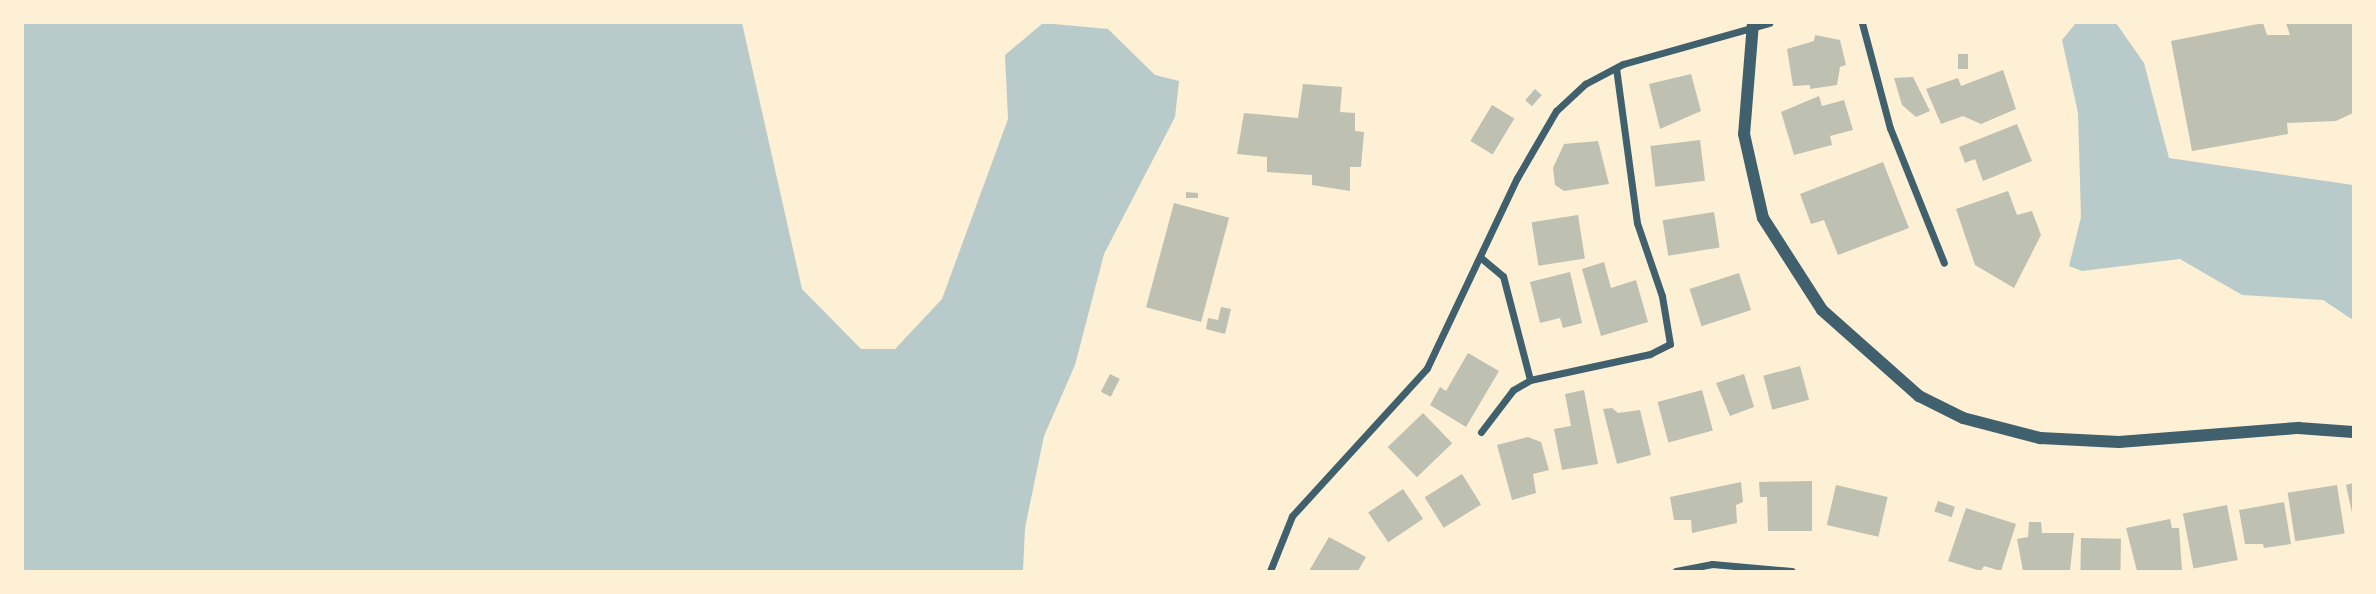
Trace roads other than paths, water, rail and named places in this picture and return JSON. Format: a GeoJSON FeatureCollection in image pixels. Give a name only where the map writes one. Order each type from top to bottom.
{"type":"FeatureCollection","features":[{"type":"Feature","properties":{"kind":"street"},"geometry":{"type":"LineString","coordinates":[[1270,571],[1292,516],[1427,368],[1517,178],[1556,111],[1586,85],[1616,68],[1669,49],[1769,23]]}},
{"type":"Feature","properties":{"kind":"street"},"geometry":{"type":"LineString","coordinates":[[1862,23],[1890,128],[1944,263]]}},
{"type":"Feature","properties":{"kind":"street"},"geometry":{"type":"LineString","coordinates":[[1752,26],[1744,134],[1763,218],[1822,310],[1919,396],[1963,418],[2040,438],[2119,442],[2298,428],[2353,432]]}},
{"type":"Feature","properties":{"kind":"street"},"geometry":{"type":"LineString","coordinates":[[1481,432],[1513,390],[1530,380],[1650,354],[1670,344],[1662,296],[1637,223],[1616,68]]}},
{"type":"Feature","properties":{"kind":"street"},"geometry":{"type":"LineString","coordinates":[[1480,257],[1503,275],[1530,380]]}},
{"type":"Feature","properties":{"kind":"street"},"geometry":{"type":"LineString","coordinates":[[1676,571],[1712,564],[1792,571]]}}]}
